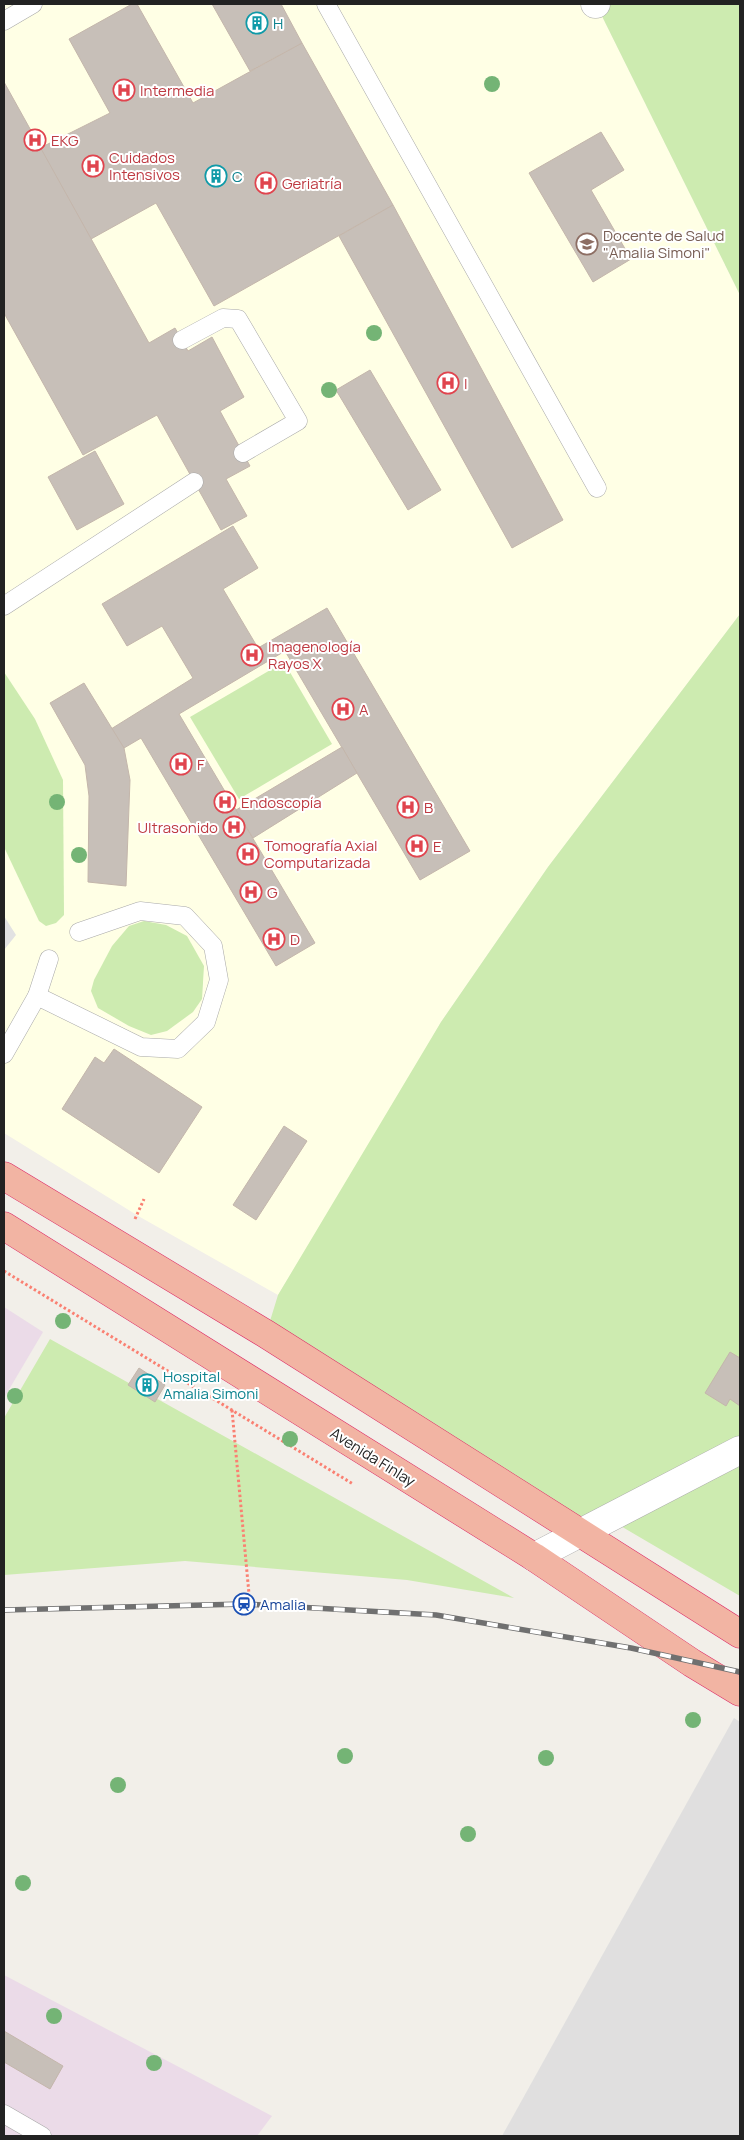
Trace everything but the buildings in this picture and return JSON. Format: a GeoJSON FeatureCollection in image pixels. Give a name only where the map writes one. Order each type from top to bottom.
{"type":"FeatureCollection","features":[{"type":"Feature","properties":{"kind":"highway"},"geometry":{"type":"LineString","coordinates":[[4,1176],[266,1334],[740,1634]]}},
{"type":"Feature","properties":{"kind":"highway","name":"Avenida Finlay"},"geometry":{"type":"LineString","coordinates":[[4,1226],[534,1557],[692,1663],[740,1692]]}},
{"type":"Feature","properties":{"kind":"street"},"geometry":{"type":"LineString","coordinates":[[534,1557],[740,1450]]}},
{"type":"Feature","properties":{"kind":"lane"},"geometry":{"type":"LineString","coordinates":[[4,21],[33,4]]}},
{"type":"Feature","properties":{"kind":"lane"},"geometry":{"type":"LineString","coordinates":[[326,4],[597,488]]}},
{"type":"Feature","properties":{"kind":"lane"},"geometry":{"type":"LineString","coordinates":[[182,340],[222,318],[238,319],[298,421],[244,453]]}},
{"type":"Feature","properties":{"kind":"lane"},"geometry":{"type":"LineString","coordinates":[[4,606],[194,482]]}},
{"type":"Feature","properties":{"kind":"lane"},"geometry":{"type":"LineString","coordinates":[[37,996],[141,1047],[178,1049],[206,1022],[219,980],[213,946],[185,916],[140,911],[79,932]]}},
{"type":"Feature","properties":{"kind":"lane"},"geometry":{"type":"LineString","coordinates":[[4,1054],[37,996],[49,959]]}},
{"type":"Feature","properties":{"kind":"lane"},"geometry":{"type":"LineString","coordinates":[[4,2114],[42,2136]]}},
{"type":"Feature","properties":{"kind":"path"},"geometry":{"type":"LineString","coordinates":[[232,1410],[249,1594]]}},
{"type":"Feature","properties":{"kind":"shaded area"},"geometry":{"type":"Polygon","coordinates":[[[4,4],[596,4],[740,295],[740,614],[548,867],[441,1022],[398,1098],[278,1295],[140,1217],[4,1133],[4,4]]]}},
{"type":"Feature","properties":{"kind":"shaded area"},"geometry":{"type":"Polygon","coordinates":[[[4,916],[16,935],[4,950],[4,916]]]}},
{"type":"Feature","properties":{"kind":"shaded area"},"geometry":{"type":"Polygon","coordinates":[[[4,1307],[43,1332],[4,1398],[4,1307]]]}},
{"type":"Feature","properties":{"kind":"shaded area"},"geometry":{"type":"Polygon","coordinates":[[[734,1718],[740,1722],[740,2136],[502,2136],[734,1718]]]}},
{"type":"Feature","properties":{"kind":"shaded area"},"geometry":{"type":"Polygon","coordinates":[[[4,1975],[272,2116],[257,2136],[4,2136],[4,1975]]]}},
{"type":"Feature","properties":{"kind":"green space"},"geometry":{"type":"Polygon","coordinates":[[[596,4],[740,4],[740,295],[596,4]]]}},
{"type":"Feature","properties":{"kind":"green space"},"geometry":{"type":"Polygon","coordinates":[[[740,614],[740,1596],[607,1518],[581,1532],[266,1334],[278,1295],[441,1022],[548,867],[740,614]]]}},
{"type":"Feature","properties":{"kind":"green space"},"geometry":{"type":"Polygon","coordinates":[[[284,662],[332,744],[239,799],[190,717],[284,662]]]}},
{"type":"Feature","properties":{"kind":"green space"},"geometry":{"type":"Polygon","coordinates":[[[4,672],[35,719],[63,780],[64,915],[56,923],[46,926],[39,921],[4,847],[4,672]]]}},
{"type":"Feature","properties":{"kind":"green space"},"geometry":{"type":"Polygon","coordinates":[[[144,921],[166,925],[187,936],[204,966],[202,999],[193,1012],[167,1031],[151,1035],[129,1026],[98,1008],[91,991],[94,980],[112,946],[129,926],[144,921]]]}},
{"type":"Feature","properties":{"kind":"green space"},"geometry":{"type":"Polygon","coordinates":[[[50,1339],[514,1598],[407,1580],[185,1561],[4,1575],[4,1418],[50,1339]]]}},
{"type":"Feature","properties":{"kind":"railway"},"geometry":{"type":"LineString","coordinates":[[4,1610],[244,1604],[436,1615],[631,1648],[740,1672]]}},
{"type":"Feature","properties":{"kind":"place","name":"H"},"geometry":{"type":"Point","coordinates":[257,23]}},
{"type":"Feature","properties":{"kind":"place","name":"Intermedia"},"geometry":{"type":"Point","coordinates":[124,90]}},
{"type":"Feature","properties":{"kind":"place","name":"EKG"},"geometry":{"type":"Point","coordinates":[35,140]}},
{"type":"Feature","properties":{"kind":"place","name":"Cuidados Intensivos"},"geometry":{"type":"Point","coordinates":[93,166]}},
{"type":"Feature","properties":{"kind":"place","name":"C"},"geometry":{"type":"Point","coordinates":[216,176]}},
{"type":"Feature","properties":{"kind":"place","name":"Geriatría"},"geometry":{"type":"Point","coordinates":[266,183]}},
{"type":"Feature","properties":{"kind":"place","name":"Docente de Salud \"Amalia Simoni\""},"geometry":{"type":"Point","coordinates":[587,244]}},
{"type":"Feature","properties":{"kind":"place","name":"I"},"geometry":{"type":"Point","coordinates":[448,383]}},
{"type":"Feature","properties":{"kind":"place","name":"Imagenología Rayos X"},"geometry":{"type":"Point","coordinates":[252,655]}},
{"type":"Feature","properties":{"kind":"place","name":"A"},"geometry":{"type":"Point","coordinates":[343,709]}},
{"type":"Feature","properties":{"kind":"place","name":"F"},"geometry":{"type":"Point","coordinates":[181,764]}},
{"type":"Feature","properties":{"kind":"place","name":"Endoscopía"},"geometry":{"type":"Point","coordinates":[225,802]}},
{"type":"Feature","properties":{"kind":"place","name":"B"},"geometry":{"type":"Point","coordinates":[408,807]}},
{"type":"Feature","properties":{"kind":"place","name":"Ultrasonido"},"geometry":{"type":"Point","coordinates":[234,827]}},
{"type":"Feature","properties":{"kind":"place","name":"E"},"geometry":{"type":"Point","coordinates":[417,846]}},
{"type":"Feature","properties":{"kind":"place","name":"Tomografía Axial Computarizada"},"geometry":{"type":"Point","coordinates":[248,854]}},
{"type":"Feature","properties":{"kind":"place","name":"G"},"geometry":{"type":"Point","coordinates":[251,892]}},
{"type":"Feature","properties":{"kind":"place","name":"D"},"geometry":{"type":"Point","coordinates":[274,939]}},
{"type":"Feature","properties":{"kind":"place","name":"Hospital Amalia Simoni"},"geometry":{"type":"Point","coordinates":[147,1385]}},
{"type":"Feature","properties":{"kind":"place","name":"Amalia"},"geometry":{"type":"Point","coordinates":[244,1604]}}]}
